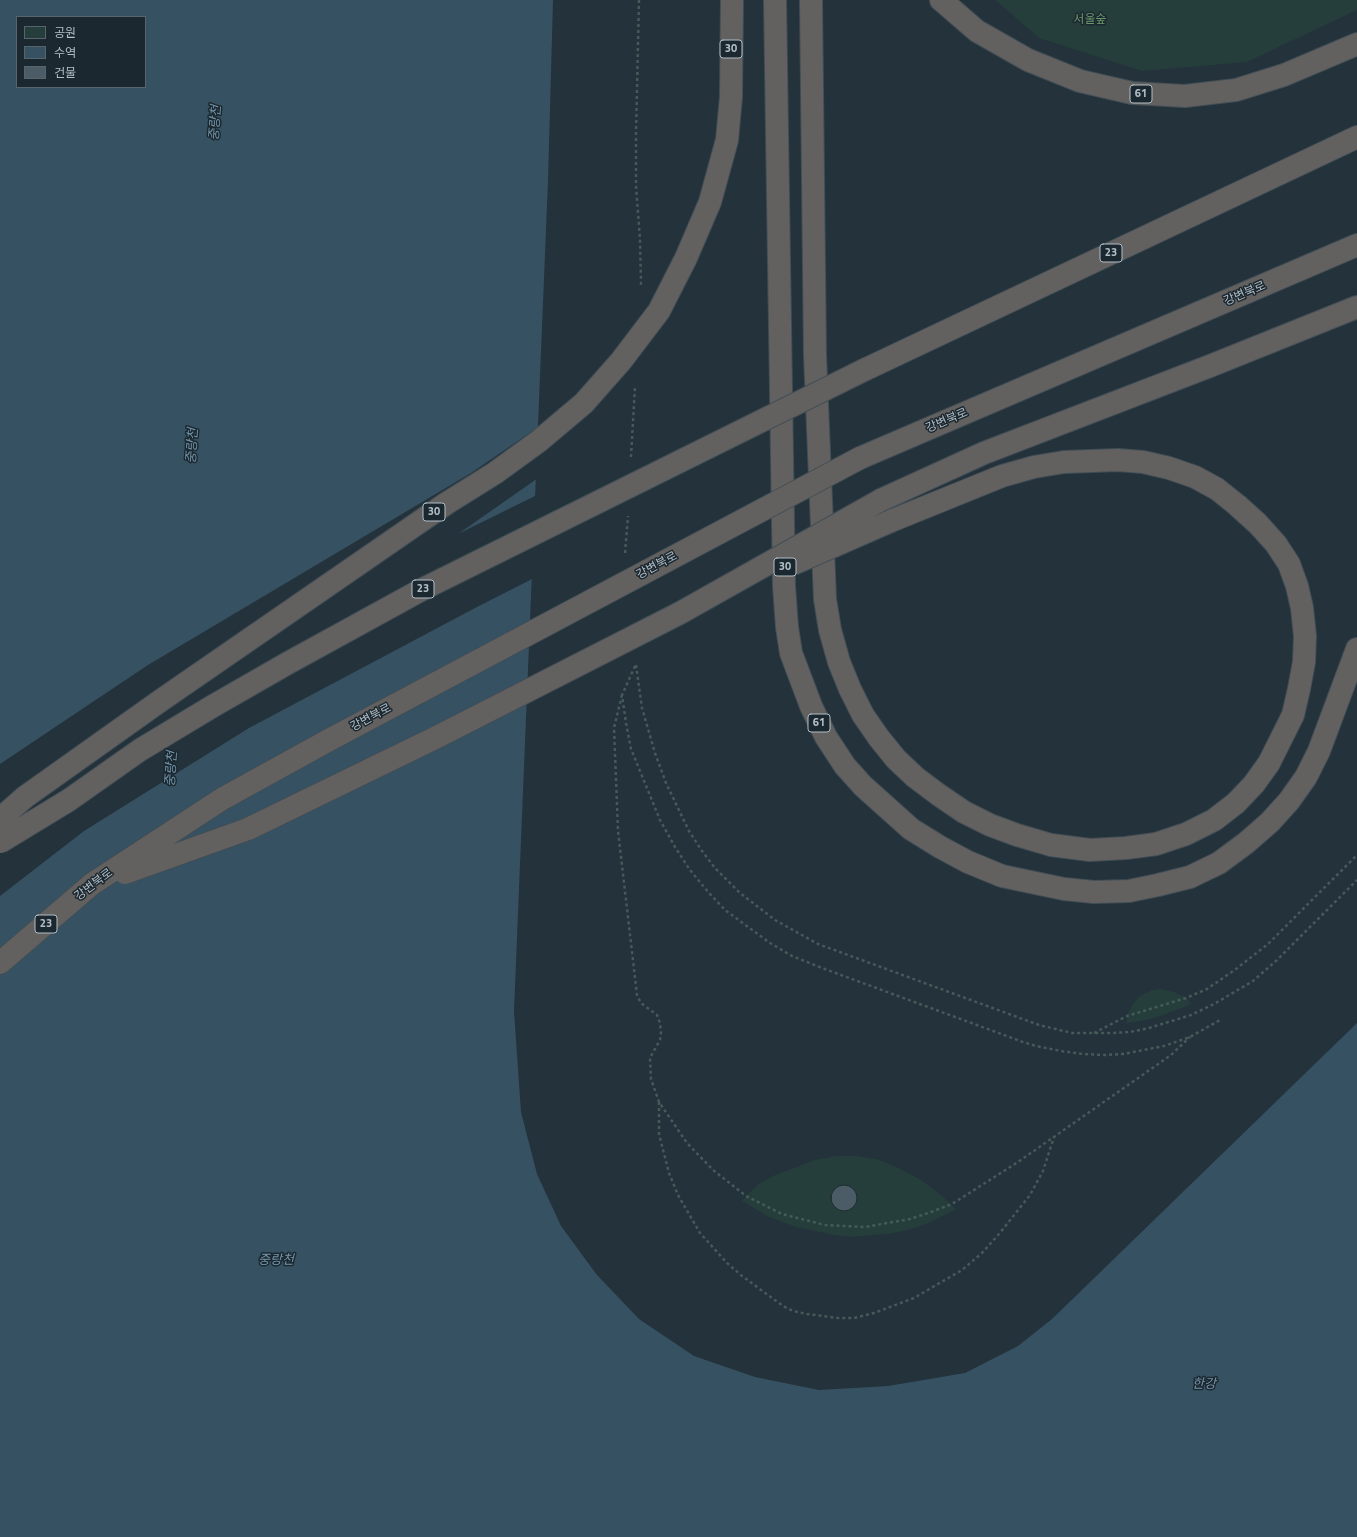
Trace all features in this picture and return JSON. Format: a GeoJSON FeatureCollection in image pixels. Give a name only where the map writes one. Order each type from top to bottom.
{"type":"FeatureCollection","features":[{"type":"Feature","properties":{"kind":"highway","name":"30"},"geometry":{"type":"LineString","coordinates":[[0,819],[25,797],[160,701],[447,503],[495,473],[539,441],[584,403],[621,361],[659,311],[686,258],[710,202],[727,140],[731,97],[732,0]]}},
{"type":"Feature","properties":{"kind":"highway","name":"61"},"geometry":{"type":"LineString","coordinates":[[775,0],[784,586],[787,627],[791,653],[800,680],[826,737],[845,766],[882,804],[911,829],[954,854],[1002,876],[1064,889],[1094,892],[1129,891],[1158,885],[1190,876],[1219,862],[1246,843],[1270,822],[1289,801],[1306,777],[1319,751],[1357,649]]}},
{"type":"Feature","properties":{"kind":"highway","name":"30"},"geometry":{"type":"LineString","coordinates":[[92,884],[248,828],[437,737],[680,613],[891,521],[1002,476],[1034,467],[1064,462],[1118,460],[1143,462],[1169,468],[1195,477],[1217,489],[1258,524],[1276,544],[1289,564],[1297,586],[1302,608],[1305,636],[1304,662],[1293,716],[1270,763],[1254,784],[1236,803],[1214,820],[1193,830],[1156,844],[1126,848],[1090,850],[1051,844],[1017,836],[990,825],[964,812],[938,796],[910,773],[896,759],[879,738],[864,715],[850,689],[839,662],[830,630],[825,599],[815,355],[811,0]]}},
{"type":"Feature","properties":{"kind":"highway","name":"61"},"geometry":{"type":"LineString","coordinates":[[941,0],[977,31],[1028,60],[1080,81],[1132,93],[1185,96],[1236,90],[1284,75],[1357,44]]}},
{"type":"Feature","properties":{"kind":"highway","name":"23"},"geometry":{"type":"LineString","coordinates":[[0,842],[69,800],[140,750],[212,706],[421,590],[864,370],[1357,137]]}},
{"type":"Feature","properties":{"kind":"highway","name":"강변북로"},"geometry":{"type":"LineString","coordinates":[[0,964],[92,884],[222,799],[329,740],[860,458],[1357,245]]}},
{"type":"Feature","properties":{"kind":"highway"},"geometry":{"type":"LineString","coordinates":[[680,613],[881,500],[998,448],[1357,307]]}},
{"type":"Feature","properties":{"kind":"path"},"geometry":{"type":"LineString","coordinates":[[636,664],[622,696],[614,728],[618,831],[637,995],[641,1003],[658,1015],[661,1032],[660,1040],[650,1058],[651,1079],[659,1102],[677,1129],[713,1170],[746,1196],[782,1214],[825,1225],[865,1227],[910,1219],[952,1204],[1055,1137],[1171,1055],[1190,1038],[1220,1020]]}},
{"type":"Feature","properties":{"kind":"path"},"geometry":{"type":"LineString","coordinates":[[622,696],[631,749],[657,813],[675,847],[690,870],[725,910],[770,943],[792,956],[822,968],[1036,1046],[1083,1054],[1111,1055],[1164,1046],[1190,1038]]}},
{"type":"Feature","properties":{"kind":"path"},"geometry":{"type":"LineString","coordinates":[[1091,1034],[1127,1016],[1186,998],[1206,989],[1236,970],[1268,944],[1357,855]]}},
{"type":"Feature","properties":{"kind":"path"},"geometry":{"type":"LineString","coordinates":[[659,1102],[659,1134],[670,1173],[678,1195],[700,1233],[727,1263],[783,1306],[793,1311],[838,1318],[854,1318],[874,1313],[908,1300],[943,1283],[962,1270],[982,1253],[1030,1195],[1043,1171],[1055,1137]]}},
{"type":"Feature","properties":{"kind":"green space","name":"서울숲"},"geometry":{"type":"Polygon","coordinates":[[[995,0],[1357,0],[1357,10],[1247,62],[1142,71],[1039,38],[995,0]]]}},
{"type":"Feature","properties":{"kind":"green space"},"geometry":{"type":"Polygon","coordinates":[[[1160,989],[1174,992],[1186,998],[1192,1004],[1158,1017],[1126,1023],[1128,1013],[1140,996],[1152,990],[1160,989]]]}},
{"type":"Feature","properties":{"kind":"green space"},"geometry":{"type":"Polygon","coordinates":[[[836,1156],[858,1156],[880,1160],[901,1169],[921,1180],[940,1194],[956,1209],[929,1223],[908,1230],[887,1234],[851,1237],[796,1227],[767,1216],[742,1201],[757,1185],[775,1175],[815,1160],[836,1156]]]}},
{"type":"Feature","properties":{"kind":"water","name":"중랑천"},"geometry":{"type":"Polygon","coordinates":[[[0,0],[553,0],[548,181],[514,1011],[521,1112],[537,1174],[561,1226],[597,1275],[639,1319],[694,1356],[755,1377],[819,1390],[888,1386],[965,1373],[1018,1346],[1052,1319],[1357,1023],[1357,1537],[0,1537],[0,0]]]}},
{"type":"Feature","properties":{"kind":"pier"},"geometry":{"type":"Polygon","coordinates":[[[540,426],[538,478],[458,534],[537,495],[534,578],[249,728],[84,831],[0,896],[0,764],[148,665],[471,473],[540,426]]]}},
{"type":"Feature","properties":{"kind":"building"},"geometry":{"type":"Polygon","coordinates":[[[844,1185],[853,1189],[857,1198],[853,1207],[844,1211],[835,1207],[831,1198],[835,1189],[844,1185]]]}},
{"type":"Feature","properties":{"kind":"water label","name":"한강"},"geometry":{"type":"Point","coordinates":[1204,1385]}}]}
